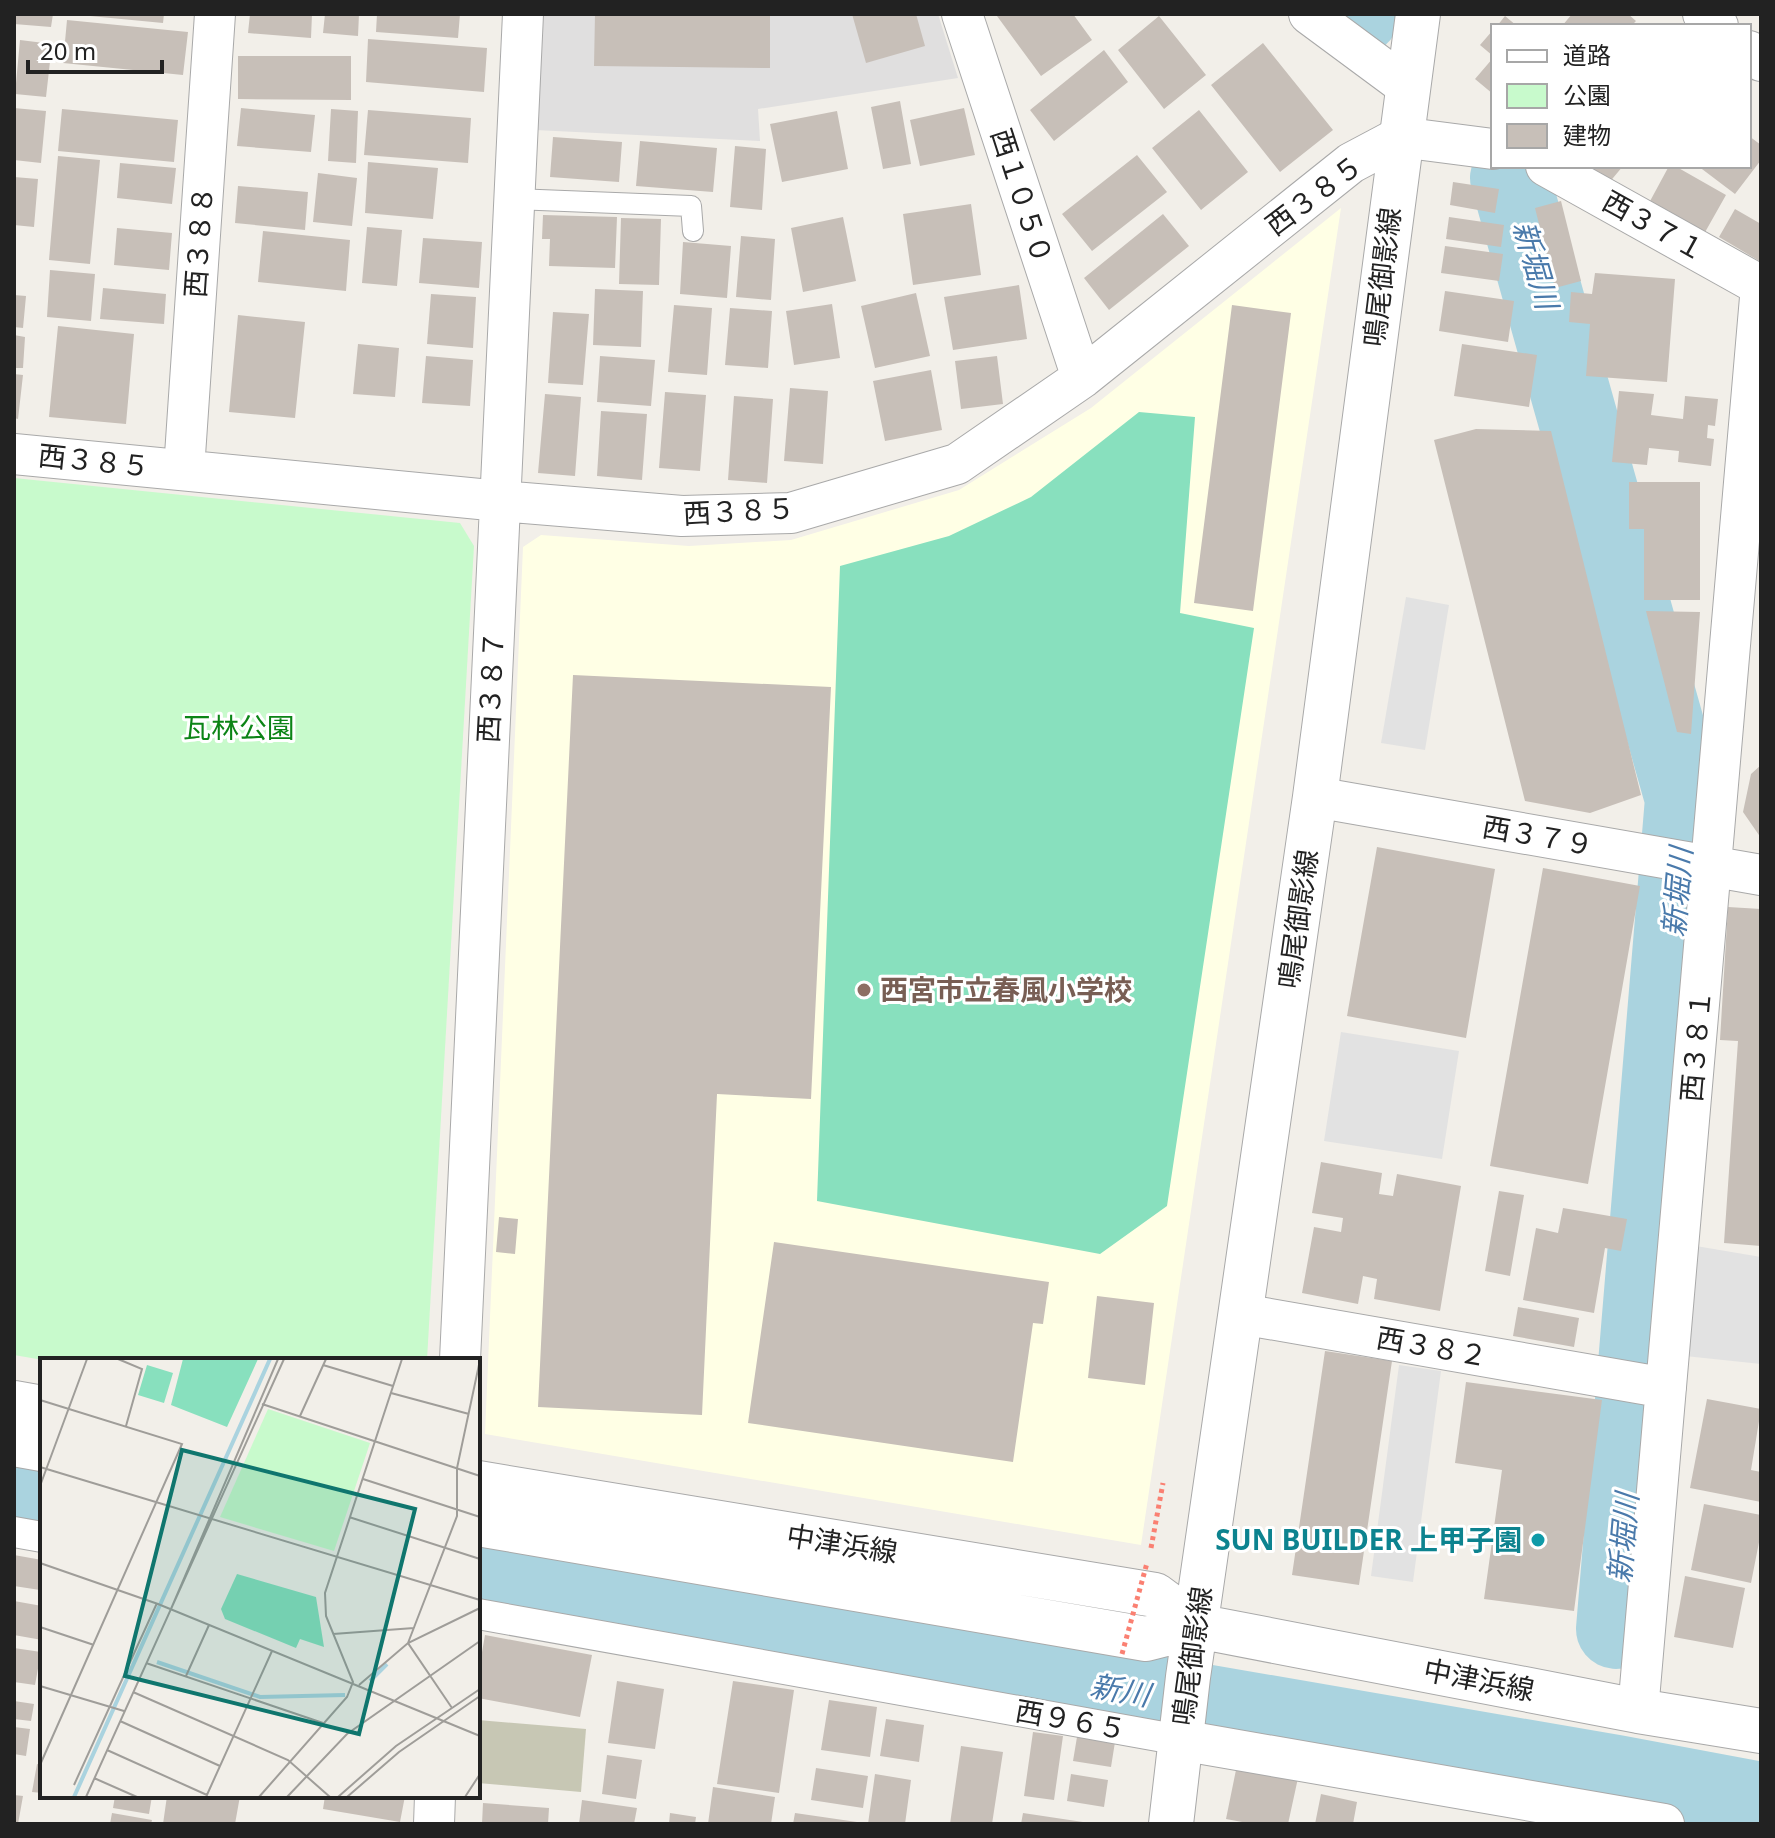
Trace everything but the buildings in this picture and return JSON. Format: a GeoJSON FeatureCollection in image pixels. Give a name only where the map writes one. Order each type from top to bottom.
{"type":"FeatureCollection","features":[{"type":"Feature","properties":{"kind":"street","name":"西３８８"},"geometry":{"type":"LineString","coordinates":[[184,470],[215,14]]}},
{"type":"Feature","properties":{"kind":"street","name":"西３８７"},"geometry":{"type":"LineString","coordinates":[[460,1358],[523,14]]}},
{"type":"Feature","properties":{"kind":"street","name":"西１０５０"},"geometry":{"type":"LineString","coordinates":[[962,14],[1082,378]]}},
{"type":"Feature","properties":{"kind":"street"},"geometry":{"type":"LineString","coordinates":[[1309,14],[1409,88]]}},
{"type":"Feature","properties":{"kind":"street","name":"鳴尾御影線"},"geometry":{"type":"LineString","coordinates":[[1171,1824],[1180,1733],[1315,797],[1418,14]]}},
{"type":"Feature","properties":{"kind":"street","name":"西３８５"},"geometry":{"type":"LineString","coordinates":[[14,454],[682,516],[791,513],[957,464],[1082,378],[1351,163],[1400,137]]}},
{"type":"Feature","properties":{"kind":"street"},"geometry":{"type":"LineString","coordinates":[[1400,137],[1491,149]]}},
{"type":"Feature","properties":{"kind":"street","name":"西３７１"},"geometry":{"type":"LineString","coordinates":[[1550,168],[1761,286]]}},
{"type":"Feature","properties":{"kind":"street","name":"西３８１"},"geometry":{"type":"LineString","coordinates":[[1638,1711],[1648,1385],[1685,861],[1761,286]]}},
{"type":"Feature","properties":{"kind":"street","name":"西３７９"},"geometry":{"type":"LineString","coordinates":[[1315,797],[1761,875]]}},
{"type":"Feature","properties":{"kind":"street","name":"西３８２"},"geometry":{"type":"LineString","coordinates":[[1241,1314],[1648,1385]]}},
{"type":"Feature","properties":{"kind":"street"},"geometry":{"type":"LineString","coordinates":[[14,1403],[40,1408]]}},
{"type":"Feature","properties":{"kind":"street"},"geometry":{"type":"LineString","coordinates":[[14,1444],[40,1449]]}},
{"type":"Feature","properties":{"kind":"street","name":"中津浜線"},"geometry":{"type":"LineString","coordinates":[[480,1483],[1155,1595],[1197,1626]]}},
{"type":"Feature","properties":{"kind":"street","name":"中津浜線"},"geometry":{"type":"LineString","coordinates":[[480,1524],[1146,1639],[1197,1626],[1638,1711],[1761,1731]]}},
{"type":"Feature","properties":{"kind":"street"},"geometry":{"type":"LineString","coordinates":[[14,1532],[40,1537]]}},
{"type":"Feature","properties":{"kind":"street","name":"西９６５"},"geometry":{"type":"LineString","coordinates":[[480,1614],[1180,1733],[1664,1824]]}},
{"type":"Feature","properties":{"kind":"street"},"geometry":{"type":"LineString","coordinates":[[434,1824],[435,1798]]}},
{"type":"Feature","properties":{"kind":"lane"},"geometry":{"type":"LineString","coordinates":[[514,199],[691,206],[693,231]]}},
{"type":"Feature","properties":{"kind":"path"},"geometry":{"type":"LineString","coordinates":[[1122,1654],[1158,1524],[1163,1483]]}},
{"type":"Feature","properties":{"kind":"shaded area"},"geometry":{"type":"Polygon","coordinates":[[[540,14],[938,14],[958,78],[758,109],[760,141],[535,130],[540,14]]]}},
{"type":"Feature","properties":{"kind":"shaded area","name":"西宮市立春風小学校"},"geometry":{"type":"Polygon","coordinates":[[[1341,208],[1141,1545],[485,1434],[523,547],[541,535],[689,546],[791,540],[959,490],[1091,408],[1341,208]]]}},
{"type":"Feature","properties":{"kind":"shaded area"},"geometry":{"type":"Polygon","coordinates":[[[1406,597],[1449,605],[1425,750],[1381,743],[1406,597]]]}},
{"type":"Feature","properties":{"kind":"shaded area"},"geometry":{"type":"Polygon","coordinates":[[[1341,1032],[1459,1051],[1442,1159],[1324,1141],[1341,1032]]]}},
{"type":"Feature","properties":{"kind":"shaded area"},"geometry":{"type":"Polygon","coordinates":[[[1696,1246],[1761,1257],[1761,1364],[1685,1356],[1696,1246]]]}},
{"type":"Feature","properties":{"kind":"shaded area"},"geometry":{"type":"Polygon","coordinates":[[[1399,1365],[1441,1371],[1413,1582],[1371,1576],[1399,1365]]]}},
{"type":"Feature","properties":{"kind":"shaded area"},"geometry":{"type":"Polygon","coordinates":[[[480,1720],[586,1729],[581,1792],[480,1783],[480,1720]]]}},
{"type":"Feature","properties":{"kind":"green space"},"geometry":{"type":"Polygon","coordinates":[[[1139,412],[1195,417],[1180,613],[1254,628],[1167,1206],[1100,1254],[817,1201],[840,566],[949,536],[1031,497],[1139,412]]]}},
{"type":"Feature","properties":{"kind":"green space","name":"瓦林公園"},"geometry":{"type":"Polygon","coordinates":[[[14,478],[460,523],[474,546],[427,1358],[40,1359],[14,1355],[14,478]]]}},
{"type":"Feature","properties":{"kind":"waterway","name":"新堀川"},"geometry":{"type":"LineString","coordinates":[[1510,178],[1685,799],[1616,1629]]}},
{"type":"Feature","properties":{"kind":"waterway","name":"新川"},"geometry":{"type":"LineString","coordinates":[[14,1499],[40,1504]]}},
{"type":"Feature","properties":{"kind":"waterway","name":"新川"},"geometry":{"type":"LineString","coordinates":[[480,1579],[1761,1802]]}},
{"type":"Feature","properties":{"kind":"place","name":"西宮市立春風小学校"},"geometry":{"type":"Point","coordinates":[864,990]}},
{"type":"Feature","properties":{"kind":"place","name":"SUN BUILDER 上甲子園"},"geometry":{"type":"Point","coordinates":[1538,1540]}}]}
